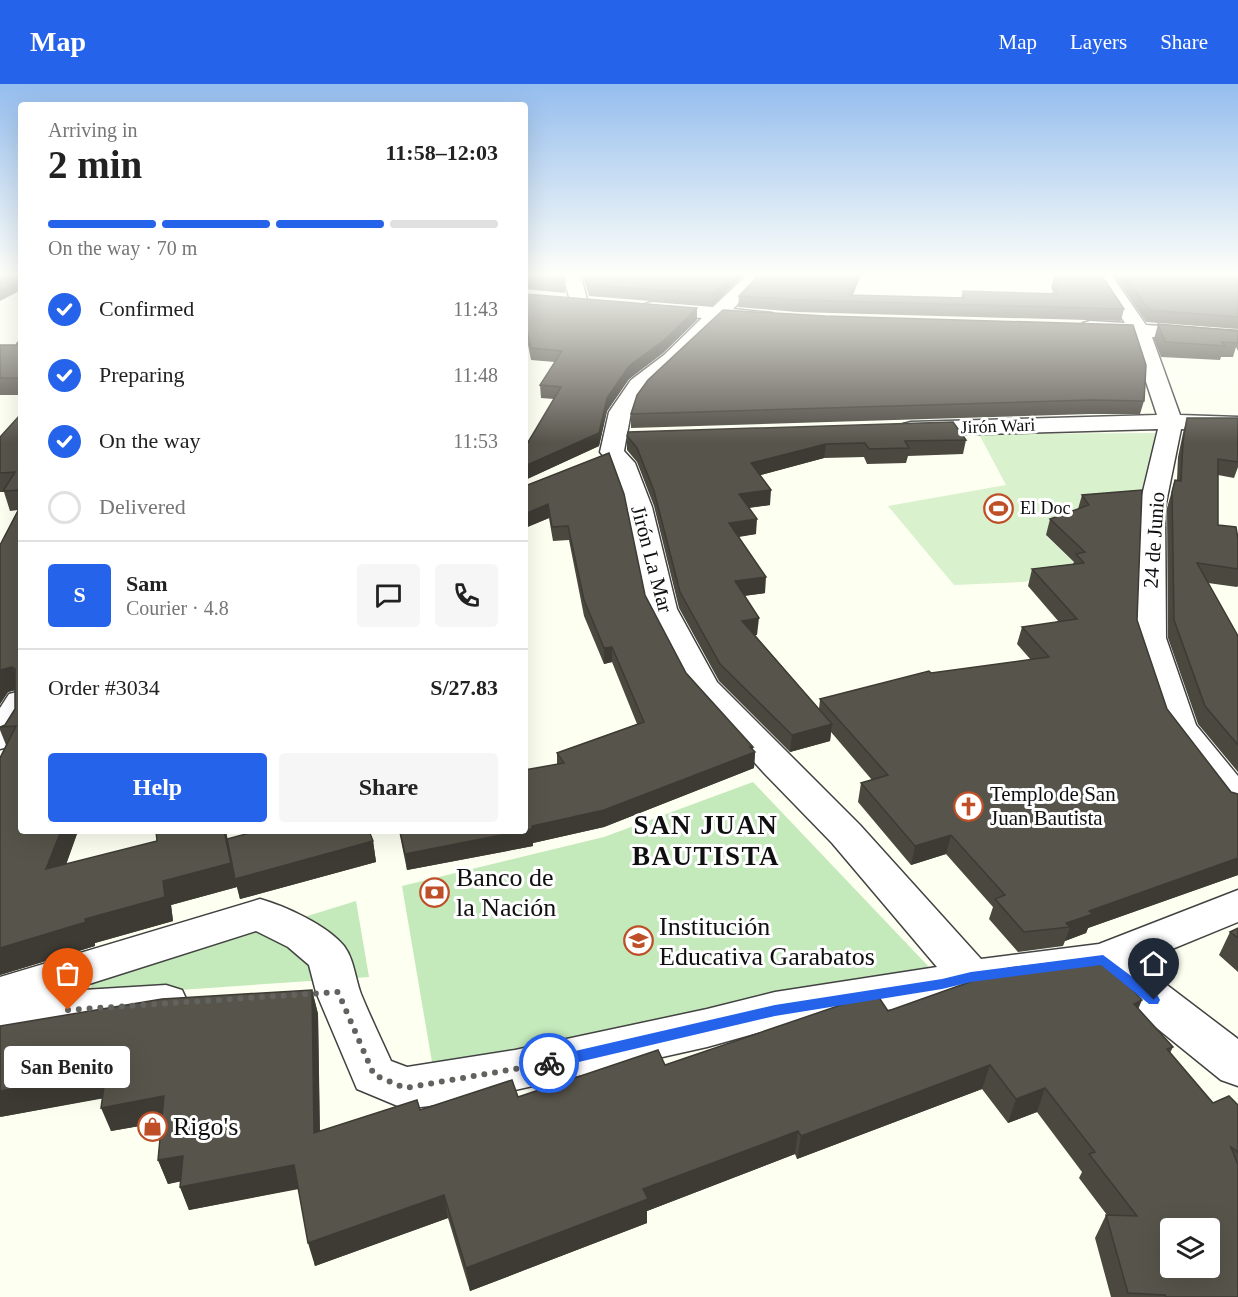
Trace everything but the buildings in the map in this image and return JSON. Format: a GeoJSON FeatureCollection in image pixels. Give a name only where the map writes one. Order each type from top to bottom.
{"type":"FeatureCollection","features":[{"type":"Feature","properties":{"kind":"street","name":"Jirón La Mar"},"geometry":{"type":"LineString","coordinates":[[701,330],[639,385],[620,412],[615,446],[639,507],[662,609],[703,687],[846,834],[971,977]]}},
{"type":"Feature","properties":{"kind":"street"},"geometry":{"type":"LineString","coordinates":[[1139,330],[1171,422]]}},
{"type":"Feature","properties":{"kind":"street"},"geometry":{"type":"LineString","coordinates":[[1147,330],[1238,337]]}},
{"type":"Feature","properties":{"kind":"street","name":"Jirón Wari"},"geometry":{"type":"LineString","coordinates":[[885,429],[1171,422],[1238,424]]}},
{"type":"Feature","properties":{"kind":"street","name":"24 de Junio"},"geometry":{"type":"LineString","coordinates":[[1171,422],[1152,508],[1150,638],[1180,727],[1238,801]]}},
{"type":"Feature","properties":{"kind":"street"},"geometry":{"type":"LineString","coordinates":[[0,738],[18,706]]}},
{"type":"Feature","properties":{"kind":"street"},"geometry":{"type":"LineString","coordinates":[[0,995],[260,914],[303,936],[328,957],[321,993],[374,1075],[405,1088],[527,1068],[707,1028],[775,1010],[942,984],[971,977],[1103,960],[1238,905]]}},
{"type":"Feature","properties":{"kind":"street"},"geometry":{"type":"LineString","coordinates":[[1103,960],[1238,1066]]}},
{"type":"Feature","properties":{"kind":"street"},"geometry":{"type":"LineString","coordinates":[[0,1014],[210,1000]]}},
{"type":"Feature","properties":{"kind":"green space","name":"El Doc"},"geometry":{"type":"Polygon","coordinates":[[[1156,433],[1138,506],[1046,536],[1081,569],[1024,582],[954,585],[888,506],[1006,485],[979,434],[1156,433]]]}},
{"type":"Feature","properties":{"kind":"green space"},"geometry":{"type":"Polygon","coordinates":[[[753,782],[929,967],[920,977],[441,1068],[432,1062],[402,886],[604,837],[753,782]]]}},
{"type":"Feature","properties":{"kind":"green space"},"geometry":{"type":"Polygon","coordinates":[[[356,901],[369,977],[91,996],[88,993],[94,982],[356,901]]]}},
{"type":"Feature","properties":{"kind":"way so far"},"geometry":{"type":"LineString","coordinates":[[68,1010],[338,992],[374,1075],[405,1088],[549,1063]]}},
{"type":"Feature","properties":{"kind":"place","name":"El Doc"},"geometry":{"type":"Point","coordinates":[999,508]}},
{"type":"Feature","properties":{"kind":"place","name":"Templo de San Juan Bautista"},"geometry":{"type":"Point","coordinates":[969,806]}},
{"type":"Feature","properties":{"kind":"place","name":"Banco de la Nación"},"geometry":{"type":"Point","coordinates":[435,892]}},
{"type":"Feature","properties":{"kind":"place","name":"Institución Educativa Garabatos"},"geometry":{"type":"Point","coordinates":[638,941]}},
{"type":"Feature","properties":{"kind":"place","name":"San Benito"},"geometry":{"type":"Point","coordinates":[68,1010]}},
{"type":"Feature","properties":{"kind":"place","name":"Rigo's"},"geometry":{"type":"Point","coordinates":[152,1126]}},
{"type":"Feature","properties":{"kind":"district","name":"SAN JUAN BAUTISTA"},"geometry":{"type":"Point","coordinates":[706,840]}},
{"type":"Feature","properties":{"kind":"route"},"geometry":{"type":"LineString","coordinates":[[549,1063],[707,1028],[775,1010],[942,984],[971,977],[1103,960],[1154,1000]]}}]}
